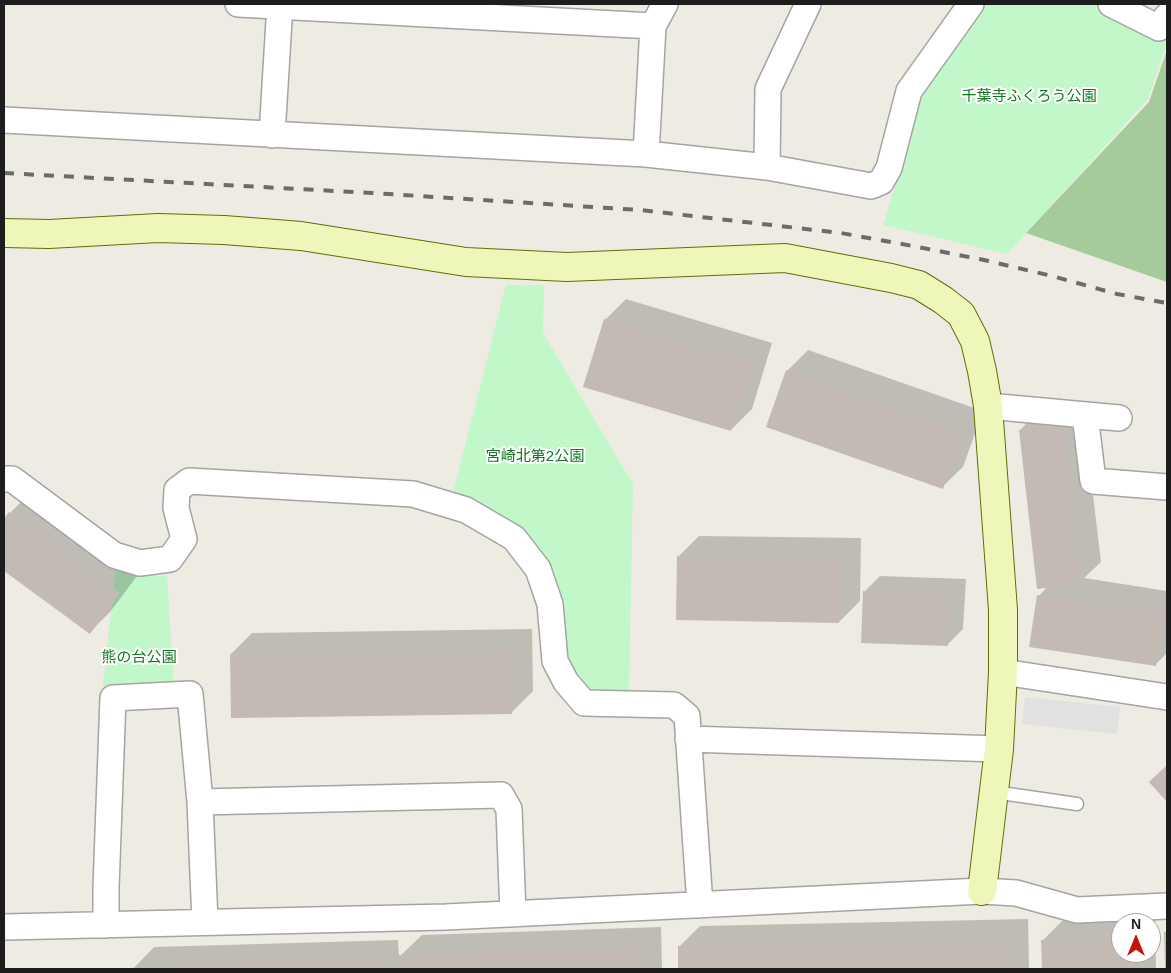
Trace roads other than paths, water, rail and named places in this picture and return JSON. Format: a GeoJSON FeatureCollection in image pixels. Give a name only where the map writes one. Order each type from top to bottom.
{"type":"FeatureCollection","features":[{"type":"Feature","properties":{"kind":"street"},"geometry":{"type":"LineString","coordinates":[[238,4],[653,26]]}},
{"type":"Feature","properties":{"kind":"street"},"geometry":{"type":"LineString","coordinates":[[646,154],[653,26],[665,4]]}},
{"type":"Feature","properties":{"kind":"street"},"geometry":{"type":"LineString","coordinates":[[767,167],[768,89],[808,4]]}},
{"type":"Feature","properties":{"kind":"street"},"geometry":{"type":"LineString","coordinates":[[4,120],[646,154],[767,167],[871,186],[881,182],[889,168],[910,91],[971,4]]}},
{"type":"Feature","properties":{"kind":"street"},"geometry":{"type":"LineString","coordinates":[[272,135],[280,5]]}},
{"type":"Feature","properties":{"kind":"street"},"geometry":{"type":"LineString","coordinates":[[1115,5],[1159,28],[1167,16]]}},
{"type":"Feature","properties":{"kind":"street"},"geometry":{"type":"LineString","coordinates":[[4,233],[49,234],[158,228],[224,230],[302,236],[466,262],[567,267],[785,258],[919,285],[943,300],[961,314],[975,341],[982,371],[988,406],[1003,610],[999,749],[982,890]]}},
{"type":"Feature","properties":{"kind":"street"},"geometry":{"type":"LineString","coordinates":[[988,406],[1119,418]]}},
{"type":"Feature","properties":{"kind":"street"},"geometry":{"type":"LineString","coordinates":[[1085,415],[1093,481],[1167,487]]}},
{"type":"Feature","properties":{"kind":"street"},"geometry":{"type":"LineString","coordinates":[[4,479],[12,480],[114,555],[140,563],[170,559],[184,539],[176,508],[177,490],[190,481],[413,494],[466,510],[514,538],[538,569],[550,604],[555,662],[566,682],[584,703],[674,704],[687,716],[700,905]]}},
{"type":"Feature","properties":{"kind":"street"},"geometry":{"type":"LineString","coordinates":[[1002,672],[1166,690]]}},
{"type":"Feature","properties":{"kind":"street"},"geometry":{"type":"LineString","coordinates":[[106,924],[113,698],[190,694],[200,802],[205,922]]}},
{"type":"Feature","properties":{"kind":"street"},"geometry":{"type":"LineString","coordinates":[[688,739],[999,749]]}},
{"type":"Feature","properties":{"kind":"street"},"geometry":{"type":"LineString","coordinates":[[200,802],[501,795],[509,809],[513,914]]}},
{"type":"Feature","properties":{"kind":"street"},"geometry":{"type":"LineString","coordinates":[[4,927],[446,917],[982,890],[1016,893],[1077,910],[1167,906]]}},
{"type":"Feature","properties":{"kind":"lane"},"geometry":{"type":"LineString","coordinates":[[994,792],[1077,804]]}},
{"type":"Feature","properties":{"kind":"railway"},"geometry":{"type":"LineString","coordinates":[[4,173],[640,210],[841,233],[984,260],[1117,294],[1167,303]]}},
{"type":"Feature","properties":{"kind":"park label","name":"千葉寺ふくろう公園"},"geometry":{"type":"Point","coordinates":[1029,97]}},
{"type":"Feature","properties":{"kind":"park label","name":"宮崎北第2公園"},"geometry":{"type":"Point","coordinates":[535,457]}},
{"type":"Feature","properties":{"kind":"park label","name":"熊の台公園"},"geometry":{"type":"Point","coordinates":[139,658]}}]}
